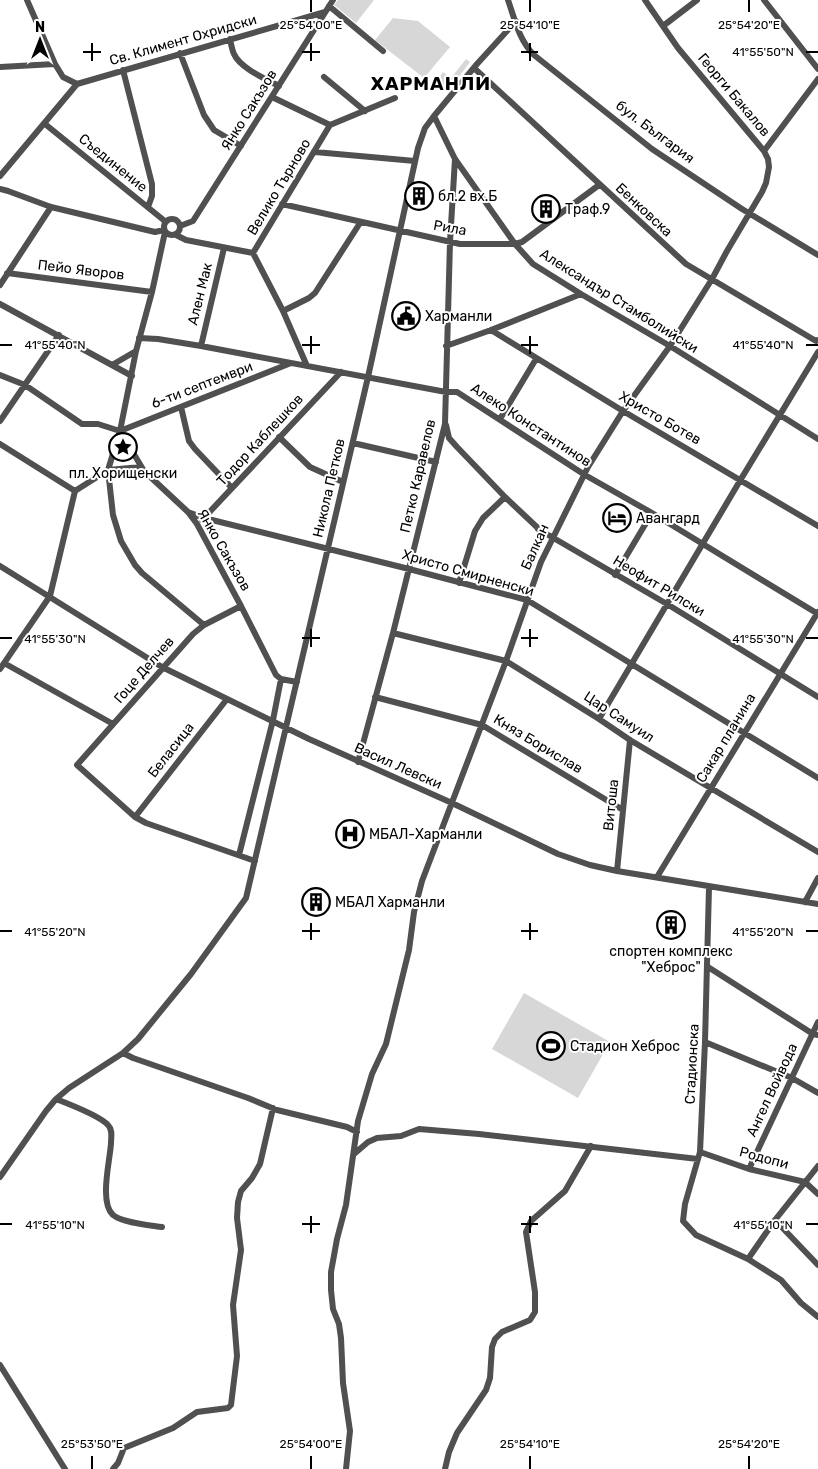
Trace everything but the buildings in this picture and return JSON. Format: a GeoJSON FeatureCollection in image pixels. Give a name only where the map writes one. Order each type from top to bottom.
{"type":"FeatureCollection","features":[{"type":"Feature","properties":{"kind":"street"},"geometry":{"type":"LineString","coordinates":[[0,176],[77,84],[63,77],[55,64],[27,0]]}},
{"type":"Feature","properties":{"kind":"street","name":"бул. България"},"geometry":{"type":"LineString","coordinates":[[508,0],[521,37],[526,47],[534,55],[652,149],[818,255]]}},
{"type":"Feature","properties":{"kind":"street","name":"Георги Бакалов"},"geometry":{"type":"LineString","coordinates":[[645,0],[678,48],[764,151],[768,159],[768,175],[762,192],[750,213]]}},
{"type":"Feature","properties":{"kind":"street"},"geometry":{"type":"LineString","coordinates":[[663,26],[697,0]]}},
{"type":"Feature","properties":{"kind":"street"},"geometry":{"type":"LineString","coordinates":[[764,0],[818,69]]}},
{"type":"Feature","properties":{"kind":"street"},"geometry":{"type":"LineString","coordinates":[[329,6],[383,51]]}},
{"type":"Feature","properties":{"kind":"street","name":"Св. Климент Охридски"},"geometry":{"type":"LineString","coordinates":[[77,84],[230,39],[329,6]]}},
{"type":"Feature","properties":{"kind":"street","name":"Янко Сакъзов"},"geometry":{"type":"LineString","coordinates":[[180,226],[193,221],[329,6]]}},
{"type":"Feature","properties":{"kind":"street","name":"Никола Петков"},"geometry":{"type":"LineString","coordinates":[[0,1177],[56,1099],[69,1088],[123,1053],[138,1039],[191,974],[246,898],[368,377],[415,161],[425,128],[474,68],[516,21]]}},
{"type":"Feature","properties":{"kind":"street"},"geometry":{"type":"LineString","coordinates":[[230,39],[234,54],[244,66],[278,86]]}},
{"type":"Feature","properties":{"kind":"street"},"geometry":{"type":"LineString","coordinates":[[180,53],[204,115],[214,130],[241,146]]}},
{"type":"Feature","properties":{"kind":"street"},"geometry":{"type":"LineString","coordinates":[[0,67],[55,64]]}},
{"type":"Feature","properties":{"kind":"street","name":"Бенковска"},"geometry":{"type":"LineString","coordinates":[[474,68],[686,264],[816,341],[818,340]]}},
{"type":"Feature","properties":{"kind":"street"},"geometry":{"type":"LineString","coordinates":[[123,70],[152,184],[152,196],[148,207]]}},
{"type":"Feature","properties":{"kind":"street"},"geometry":{"type":"LineString","coordinates":[[324,77],[365,111]]}},
{"type":"Feature","properties":{"kind":"street"},"geometry":{"type":"LineString","coordinates":[[764,151],[818,79]]}},
{"type":"Feature","properties":{"kind":"street"},"geometry":{"type":"LineString","coordinates":[[272,97],[330,125],[395,98]]}},
{"type":"Feature","properties":{"kind":"street","name":"Александър Стамболийски"},"geometry":{"type":"LineString","coordinates":[[434,116],[455,159],[515,244],[533,264],[670,346],[818,439]]}},
{"type":"Feature","properties":{"kind":"street","name":"Съединение"},"geometry":{"type":"LineString","coordinates":[[45,124],[166,222]]}},
{"type":"Feature","properties":{"kind":"street","name":"Велико Търново"},"geometry":{"type":"LineString","coordinates":[[176,235],[186,240],[253,253],[330,125]]}},
{"type":"Feature","properties":{"kind":"street"},"geometry":{"type":"LineString","coordinates":[[314,152],[415,161]]}},
{"type":"Feature","properties":{"kind":"street","name":"Петко Каравелов"},"geometry":{"type":"LineString","coordinates":[[358,762],[393,633],[445,424],[446,346],[455,159]]}},
{"type":"Feature","properties":{"kind":"street"},"geometry":{"type":"LineString","coordinates":[[515,244],[522,242],[599,185]]}},
{"type":"Feature","properties":{"kind":"street"},"geometry":{"type":"LineString","coordinates":[[0,189],[8,190],[51,207],[155,232],[164,231],[169,235],[176,235],[179,232],[180,226],[176,220],[172,219],[166,222],[164,231],[152,292],[136,351],[120,431],[108,470],[116,528],[135,565],[204,625]]}},
{"type":"Feature","properties":{"kind":"street","name":"Рила"},"geometry":{"type":"LineString","coordinates":[[282,204],[460,244],[515,244]]}},
{"type":"Feature","properties":{"kind":"street"},"geometry":{"type":"LineString","coordinates":[[0,285],[51,207]]}},
{"type":"Feature","properties":{"kind":"street","name":"Балкан"},"geometry":{"type":"LineString","coordinates":[[346,1469],[350,1431],[343,1383],[341,1338],[339,1324],[333,1309],[331,1281],[333,1256],[346,1205],[358,1121],[372,1074],[386,1044],[409,950],[414,912],[422,880],[506,661],[541,562],[552,539],[588,467],[623,411],[670,346],[750,213]]}},
{"type":"Feature","properties":{"kind":"street"},"geometry":{"type":"LineString","coordinates":[[283,311],[316,293],[360,222]]}},
{"type":"Feature","properties":{"kind":"street","name":"Ален Мак"},"geometry":{"type":"LineString","coordinates":[[201,346],[224,248]]}},
{"type":"Feature","properties":{"kind":"street"},"geometry":{"type":"LineString","coordinates":[[253,253],[283,311],[307,366]]}},
{"type":"Feature","properties":{"kind":"street","name":"Пейо Яворов"},"geometry":{"type":"LineString","coordinates":[[7,273],[152,292]]}},
{"type":"Feature","properties":{"kind":"street"},"geometry":{"type":"LineString","coordinates":[[446,346],[581,294]]}},
{"type":"Feature","properties":{"kind":"street"},"geometry":{"type":"LineString","coordinates":[[0,304],[132,376]]}},
{"type":"Feature","properties":{"kind":"street","name":"Христо Ботев"},"geometry":{"type":"LineString","coordinates":[[491,330],[536,359],[818,526]]}},
{"type":"Feature","properties":{"kind":"street"},"geometry":{"type":"LineString","coordinates":[[0,421],[58,336]]}},
{"type":"Feature","properties":{"kind":"street","name":"Алеко Константинов"},"geometry":{"type":"LineString","coordinates":[[139,338],[201,346],[446,392],[457,392],[585,475],[818,613]]}},
{"type":"Feature","properties":{"kind":"street"},"geometry":{"type":"LineString","coordinates":[[112,365],[136,351]]}},
{"type":"Feature","properties":{"kind":"street"},"geometry":{"type":"LineString","coordinates":[[599,719],[818,352]]}},
{"type":"Feature","properties":{"kind":"street"},"geometry":{"type":"LineString","coordinates":[[500,419],[536,359]]}},
{"type":"Feature","properties":{"kind":"street","name":"6-ти септември"},"geometry":{"type":"LineString","coordinates":[[120,431],[292,363]]}},
{"type":"Feature","properties":{"kind":"street","name":"Тодор Каблешков"},"geometry":{"type":"LineString","coordinates":[[197,524],[340,372]]}},
{"type":"Feature","properties":{"kind":"street"},"geometry":{"type":"LineString","coordinates":[[0,375],[25,386],[82,424],[98,424],[120,431]]}},
{"type":"Feature","properties":{"kind":"street"},"geometry":{"type":"LineString","coordinates":[[181,407],[189,441],[232,488]]}},
{"type":"Feature","properties":{"kind":"street","name":"Неофит Рилски"},"geometry":{"type":"LineString","coordinates":[[445,424],[449,438],[538,529],[552,539],[667,604],[818,697]]}},
{"type":"Feature","properties":{"kind":"street","name":"Янко Сакъзов"},"geometry":{"type":"LineString","coordinates":[[120,431],[141,467],[188,512],[197,524],[276,676],[281,679]]}},
{"type":"Feature","properties":{"kind":"street"},"geometry":{"type":"LineString","coordinates":[[278,437],[310,466],[343,482]]}},
{"type":"Feature","properties":{"kind":"street"},"geometry":{"type":"LineString","coordinates":[[352,443],[436,462]]}},
{"type":"Feature","properties":{"kind":"street"},"geometry":{"type":"LineString","coordinates":[[0,444],[75,491]]}},
{"type":"Feature","properties":{"kind":"street"},"geometry":{"type":"LineString","coordinates":[[114,724],[2,666],[50,596],[75,491],[108,470],[141,467]]}},
{"type":"Feature","properties":{"kind":"street"},"geometry":{"type":"LineString","coordinates":[[458,582],[475,531],[483,518],[505,497]]}},
{"type":"Feature","properties":{"kind":"street","name":"Христо Смирненски"},"geometry":{"type":"LineString","coordinates":[[188,512],[204,518],[527,600],[818,778]]}},
{"type":"Feature","properties":{"kind":"street"},"geometry":{"type":"LineString","coordinates":[[616,575],[652,513]]}},
{"type":"Feature","properties":{"kind":"street","name":"Васил Левски"},"geometry":{"type":"LineString","coordinates":[[0,566],[162,667],[358,762],[452,803],[558,854],[590,865],[617,871],[818,904]]}},
{"type":"Feature","properties":{"kind":"street","name":"Гоце Делчев"},"geometry":{"type":"LineString","coordinates":[[135,817],[77,765],[193,634],[204,625],[241,606]]}},
{"type":"Feature","properties":{"kind":"street","name":"Сакар планина"},"geometry":{"type":"LineString","coordinates":[[657,878],[818,613]]}},
{"type":"Feature","properties":{"kind":"street","name":"Цар Самуил"},"geometry":{"type":"LineString","coordinates":[[393,633],[506,661],[630,740],[818,852]]}},
{"type":"Feature","properties":{"kind":"street"},"geometry":{"type":"LineString","coordinates":[[239,855],[281,679],[297,682]]}},
{"type":"Feature","properties":{"kind":"street","name":"Княз Борислав"},"geometry":{"type":"LineString","coordinates":[[375,697],[482,725],[623,810]]}},
{"type":"Feature","properties":{"kind":"street","name":"Беласица"},"geometry":{"type":"LineString","coordinates":[[135,817],[227,698]]}},
{"type":"Feature","properties":{"kind":"street","name":"Витоша"},"geometry":{"type":"LineString","coordinates":[[617,871],[630,740]]}},
{"type":"Feature","properties":{"kind":"street"},"geometry":{"type":"LineString","coordinates":[[135,817],[159,828],[255,860]]}},
{"type":"Feature","properties":{"kind":"street"},"geometry":{"type":"LineString","coordinates":[[804,902],[818,878]]}},
{"type":"Feature","properties":{"kind":"street","name":"Стадионска"},"geometry":{"type":"LineString","coordinates":[[709,887],[708,967],[699,1155],[683,1220],[696,1235],[748,1259]]}},
{"type":"Feature","properties":{"kind":"street"},"geometry":{"type":"LineString","coordinates":[[708,967],[815,1034]]}},
{"type":"Feature","properties":{"kind":"street","name":"Ангел Войвода"},"geometry":{"type":"LineString","coordinates":[[749,1169],[815,1034],[818,1022]]}},
{"type":"Feature","properties":{"kind":"street"},"geometry":{"type":"LineString","coordinates":[[705,1042],[792,1078],[818,1093]]}},
{"type":"Feature","properties":{"kind":"street"},"geometry":{"type":"LineString","coordinates":[[123,1053],[273,1108],[347,1127],[357,1132]]}},
{"type":"Feature","properties":{"kind":"street"},"geometry":{"type":"LineString","coordinates":[[56,1099],[92,1115],[107,1123],[110,1127],[106,1194],[108,1207],[114,1215],[162,1227]]}},
{"type":"Feature","properties":{"kind":"street"},"geometry":{"type":"LineString","coordinates":[[113,1469],[118,1463],[124,1448],[173,1428],[197,1412],[228,1408],[232,1405],[237,1356],[233,1305],[241,1250],[238,1202],[242,1191],[260,1164],[273,1108]]}},
{"type":"Feature","properties":{"kind":"street","name":"Родопи"},"geometry":{"type":"LineString","coordinates":[[354,1154],[368,1142],[377,1138],[401,1136],[419,1129],[699,1155],[805,1182],[818,1194]]}},
{"type":"Feature","properties":{"kind":"street"},"geometry":{"type":"LineString","coordinates":[[445,1469],[448,1452],[457,1433],[486,1390],[490,1378],[492,1347],[495,1339],[502,1332],[530,1320],[535,1312],[535,1292],[526,1232],[527,1227],[531,1221],[566,1191],[591,1146]]}},
{"type":"Feature","properties":{"kind":"street"},"geometry":{"type":"LineString","coordinates":[[818,1166],[775,1220],[748,1259],[781,1280],[801,1304],[818,1317]]}},
{"type":"Feature","properties":{"kind":"street"},"geometry":{"type":"LineString","coordinates":[[775,1220],[818,1265]]}},
{"type":"Feature","properties":{"kind":"street"},"geometry":{"type":"LineString","coordinates":[[0,1365],[65,1469]]}},
{"type":"Feature","properties":{"kind":"shaded area"},"geometry":{"type":"Polygon","coordinates":[[[338,0],[374,0],[356,23],[334,5],[338,0]]]}},
{"type":"Feature","properties":{"kind":"shaded area"},"geometry":{"type":"Polygon","coordinates":[[[393,18],[418,21],[450,47],[424,78],[375,40],[393,18]]]}},
{"type":"Feature","properties":{"kind":"shaded area"},"geometry":{"type":"Polygon","coordinates":[[[466,59],[470,62],[448,91],[436,82],[443,72],[451,78],[466,59]]]}},
{"type":"Feature","properties":{"kind":"shaded area","name":"Стадион Хеброс"},"geometry":{"type":"Polygon","coordinates":[[[524,993],[610,1042],[578,1098],[492,1049],[524,993]]]}},
{"type":"Feature","properties":{"kind":"place","name":"бл.2 вх.Б"},"geometry":{"type":"Point","coordinates":[419,196]}},
{"type":"Feature","properties":{"kind":"place","name":"Траф.9"},"geometry":{"type":"Point","coordinates":[546,209]}},
{"type":"Feature","properties":{"kind":"place","name":"Харманли"},"geometry":{"type":"Point","coordinates":[406,316]}},
{"type":"Feature","properties":{"kind":"place","name":"пл. Хорищенски"},"geometry":{"type":"Point","coordinates":[123,447]}},
{"type":"Feature","properties":{"kind":"place","name":"Авангард"},"geometry":{"type":"Point","coordinates":[617,518]}},
{"type":"Feature","properties":{"kind":"place","name":"МБАЛ-Харманли"},"geometry":{"type":"Point","coordinates":[350,834]}},
{"type":"Feature","properties":{"kind":"place","name":"МБАЛ Харманли"},"geometry":{"type":"Point","coordinates":[316,902]}},
{"type":"Feature","properties":{"kind":"place","name":"спортен комплекс \"Хеброс\""},"geometry":{"type":"Point","coordinates":[671,925]}},
{"type":"Feature","properties":{"kind":"place","name":"Стадион Хеброс"},"geometry":{"type":"Point","coordinates":[551,1046]}},
{"type":"Feature","properties":{"kind":"district","name":"ХАРМАНЛИ"},"geometry":{"type":"Point","coordinates":[431,83]}}]}
